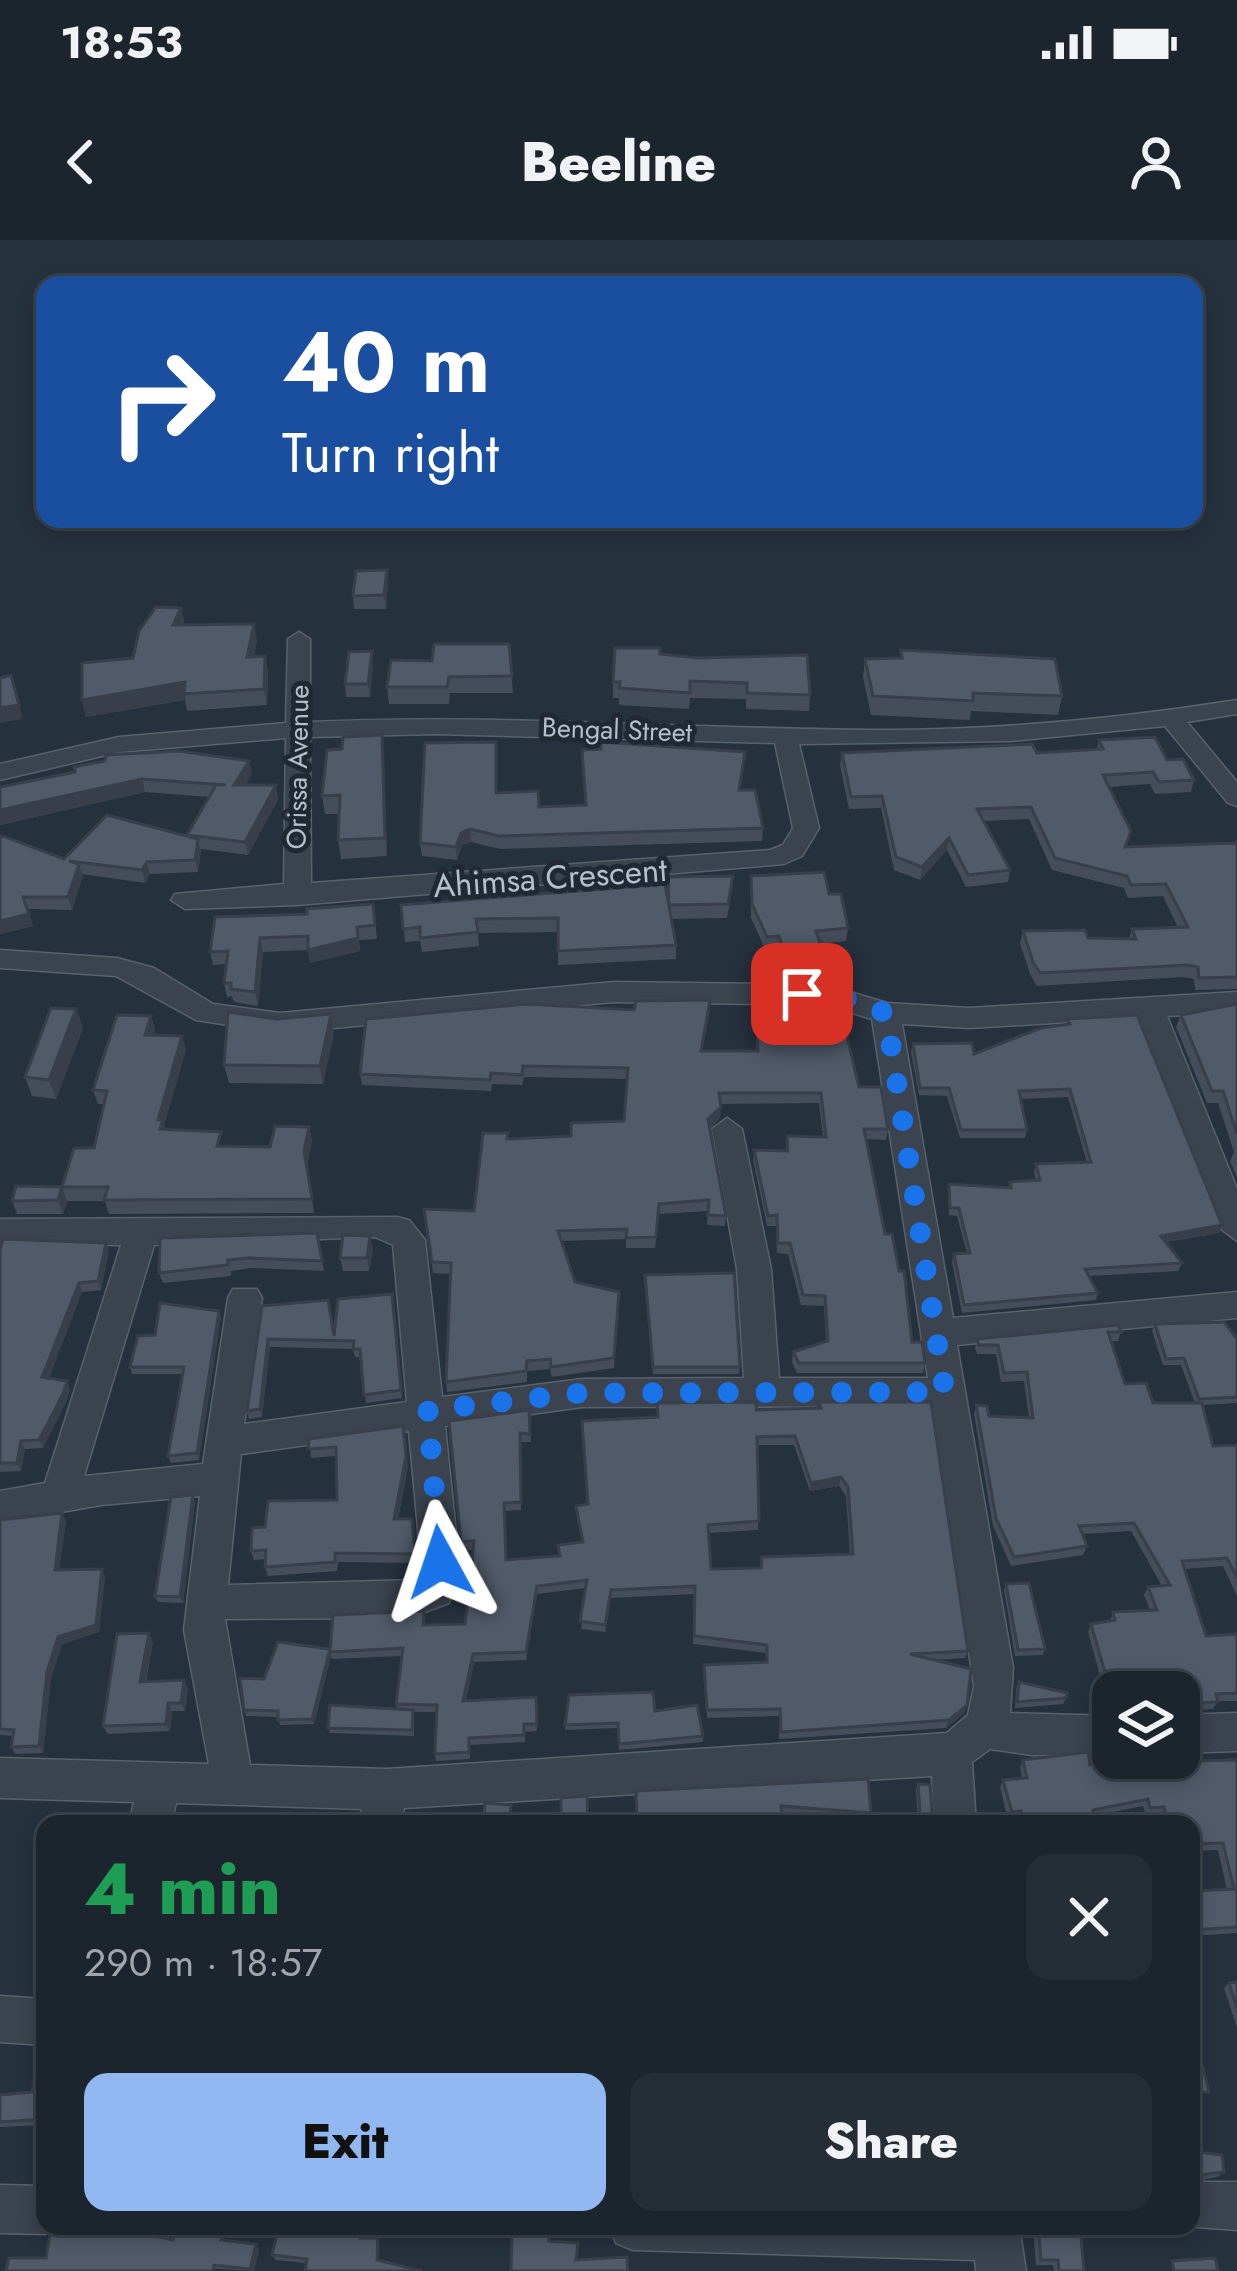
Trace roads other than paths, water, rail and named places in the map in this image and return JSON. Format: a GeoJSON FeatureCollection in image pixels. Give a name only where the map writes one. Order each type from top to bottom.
{"type":"FeatureCollection","features":[{"type":"Feature","properties":{"kind":"street","name":"Orissa Avenue"},"geometry":{"type":"LineString","coordinates":[[297,896],[299,639]]}},
{"type":"Feature","properties":{"kind":"street","name":"Bengal Street"},"geometry":{"type":"LineString","coordinates":[[0,772],[99,746],[300,730],[482,726],[966,736],[1173,720],[1237,707]]}},
{"type":"Feature","properties":{"kind":"street"},"geometry":{"type":"LineString","coordinates":[[1173,720],[1237,799]]}},
{"type":"Feature","properties":{"kind":"street","name":"Ahimsa Crescent"},"geometry":{"type":"LineString","coordinates":[[185,900],[297,896],[775,858],[793,850],[806,828],[785,735]]}},
{"type":"Feature","properties":{"kind":"street"},"geometry":{"type":"LineString","coordinates":[[0,959],[117,967],[144,975],[206,1013],[248,1021],[306,1022],[614,992],[827,995],[886,1013],[969,1018],[1237,1002]]}},
{"type":"Feature","properties":{"kind":"street"},"geometry":{"type":"LineString","coordinates":[[1150,1010],[1237,1229]]}},
{"type":"Feature","properties":{"kind":"street"},"geometry":{"type":"LineString","coordinates":[[0,1778],[233,1782],[383,1807],[951,1753],[986,1729],[996,1691],[886,1013]]}},
{"type":"Feature","properties":{"kind":"street"},"geometry":{"type":"LineString","coordinates":[[727,1130],[754,1269],[763,1392]]}},
{"type":"Feature","properties":{"kind":"street"},"geometry":{"type":"LineString","coordinates":[[0,1231],[141,1233],[343,1225],[397,1229],[409,1240],[440,1562],[435,1591],[409,1601],[207,1602]]}},
{"type":"Feature","properties":{"kind":"street"},"geometry":{"type":"LineString","coordinates":[[60,1496],[141,1233]]}},
{"type":"Feature","properties":{"kind":"street"},"geometry":{"type":"LineString","coordinates":[[233,1782],[206,1664],[207,1602],[230,1386],[245,1298]]}},
{"type":"Feature","properties":{"kind":"street"},"geometry":{"type":"LineString","coordinates":[[936,1333],[1237,1305]]}},
{"type":"Feature","properties":{"kind":"street"},"geometry":{"type":"LineString","coordinates":[[0,1508],[428,1410],[582,1393],[945,1392]]}},
{"type":"Feature","properties":{"kind":"street"},"geometry":{"type":"LineString","coordinates":[[986,1729],[1032,1736],[1092,1735]]}},
{"type":"Feature","properties":{"kind":"street"},"geometry":{"type":"LineString","coordinates":[[1200,1733],[1237,1732]]}},
{"type":"Feature","properties":{"kind":"street"},"geometry":{"type":"LineString","coordinates":[[951,1753],[955,1815]]}},
{"type":"Feature","properties":{"kind":"street"},"geometry":{"type":"LineString","coordinates":[[152,1815],[160,1779]]}},
{"type":"Feature","properties":{"kind":"street"},"geometry":{"type":"LineString","coordinates":[[0,2019],[36,2021]]}},
{"type":"Feature","properties":{"kind":"street"},"geometry":{"type":"LineString","coordinates":[[1200,2206],[1237,2206]]}},
{"type":"Feature","properties":{"kind":"street"},"geometry":{"type":"LineString","coordinates":[[0,2209],[36,2210]]}},
{"type":"Feature","properties":{"kind":"street"},"geometry":{"type":"LineString","coordinates":[[815,2235],[997,2244]]}}]}
